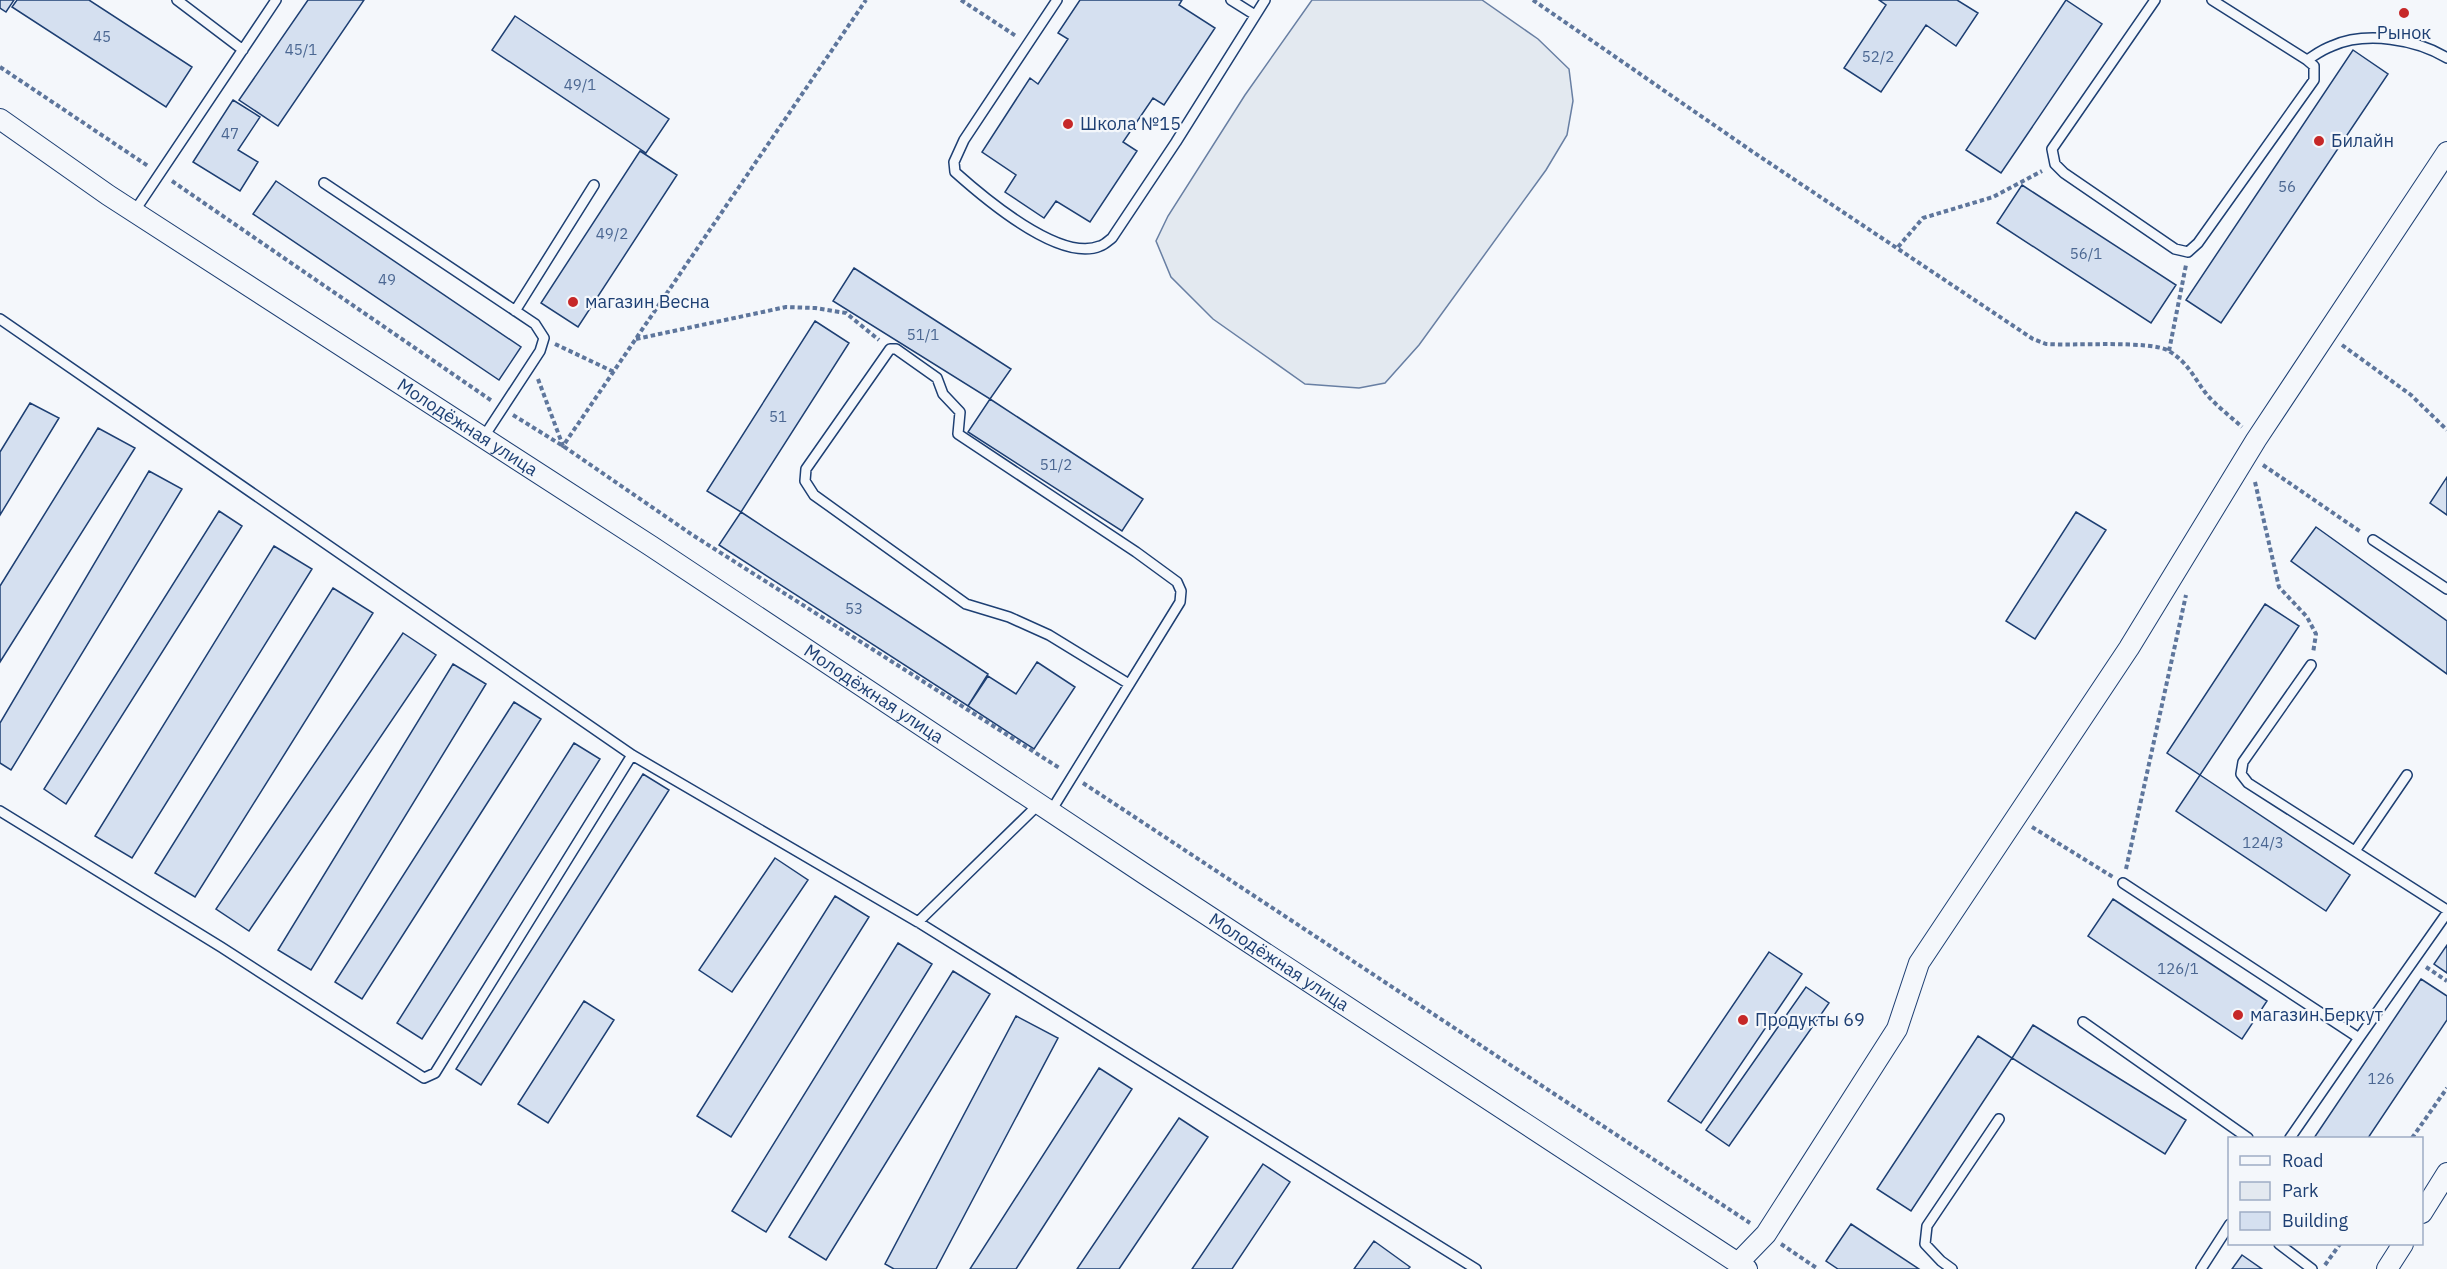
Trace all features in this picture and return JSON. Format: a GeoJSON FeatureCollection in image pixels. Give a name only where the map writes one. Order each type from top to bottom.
{"type":"FeatureCollection","features":[{"type":"Feature","properties":{"kind":"street","name":"Молодёжная улица"},"geometry":{"type":"LineString","coordinates":[[0,119],[134,212],[651,546],[1045,808],[1743,1266]]}},
{"type":"Feature","properties":{"kind":"street"},"geometry":{"type":"LineString","coordinates":[[1743,1266],[1766,1234],[1897,1029],[1919,963],[2129,648],[2252,447],[2447,152]]}},
{"type":"Feature","properties":{"kind":"street"},"geometry":{"type":"LineString","coordinates":[[2423,1211],[2447,1173]]}},
{"type":"Feature","properties":{"kind":"street"},"geometry":{"type":"LineString","coordinates":[[2387,1269],[2402,1245]]}},
{"type":"Feature","properties":{"kind":"lane"},"geometry":{"type":"LineString","coordinates":[[177,0],[243,50]]}},
{"type":"Feature","properties":{"kind":"lane"},"geometry":{"type":"LineString","coordinates":[[134,212],[276,0]]}},
{"type":"Feature","properties":{"kind":"lane"},"geometry":{"type":"LineString","coordinates":[[1057,0],[964,140],[954,162],[955,172],[991,204],[1048,240],[1083,249],[1100,246],[1112,238],[1176,142],[1265,0]]}},
{"type":"Feature","properties":{"kind":"lane"},"geometry":{"type":"LineString","coordinates":[[1231,0],[1255,15]]}},
{"type":"Feature","properties":{"kind":"lane"},"geometry":{"type":"LineString","coordinates":[[2155,0],[2052,149],[2055,164],[2064,173],[2175,249],[2188,252],[2198,243],[2314,80],[2314,66],[2307,60],[2212,0]]}},
{"type":"Feature","properties":{"kind":"lane"},"geometry":{"type":"LineString","coordinates":[[2307,60],[2332,45],[2360,39],[2399,41],[2435,51],[2447,58]]}},
{"type":"Feature","properties":{"kind":"lane"},"geometry":{"type":"LineString","coordinates":[[324,183],[535,324],[544,338],[540,351],[483,438]]}},
{"type":"Feature","properties":{"kind":"lane"},"geometry":{"type":"LineString","coordinates":[[515,311],[594,185]]}},
{"type":"Feature","properties":{"kind":"lane"},"geometry":{"type":"LineString","coordinates":[[0,319],[632,755],[918,922],[1476,1269]]}},
{"type":"Feature","properties":{"kind":"lane"},"geometry":{"type":"LineString","coordinates":[[918,922],[1045,808],[1073,776],[1180,602],[1181,591],[1177,582],[1136,552],[958,434],[960,412],[943,394],[937,378],[896,349],[890,349],[806,469],[805,481],[814,495],[966,604],[1009,617],[1048,635],[1129,684]]}},
{"type":"Feature","properties":{"kind":"lane"},"geometry":{"type":"LineString","coordinates":[[2373,540],[2447,589]]}},
{"type":"Feature","properties":{"kind":"lane"},"geometry":{"type":"LineString","coordinates":[[2291,1137],[2416,960],[2447,911],[2248,783],[2241,774],[2243,762],[2311,665]]}},
{"type":"Feature","properties":{"kind":"lane"},"geometry":{"type":"LineString","coordinates":[[0,811],[220,947],[424,1078],[435,1072],[632,755]]}},
{"type":"Feature","properties":{"kind":"lane"},"geometry":{"type":"LineString","coordinates":[[2355,851],[2407,775]]}},
{"type":"Feature","properties":{"kind":"lane"},"geometry":{"type":"LineString","coordinates":[[2122,883],[2359,1038]]}},
{"type":"Feature","properties":{"kind":"lane"},"geometry":{"type":"LineString","coordinates":[[2083,1022],[2247,1137]]}},
{"type":"Feature","properties":{"kind":"lane"},"geometry":{"type":"LineString","coordinates":[[1952,1269],[1925,1244],[1927,1226],[2000,1119]]}},
{"type":"Feature","properties":{"kind":"lane"},"geometry":{"type":"LineString","coordinates":[[2201,1269],[2228,1226]]}},
{"type":"Feature","properties":{"kind":"lane"},"geometry":{"type":"LineString","coordinates":[[2280,1245],[2312,1269]]}},
{"type":"Feature","properties":{"kind":"path"},"geometry":{"type":"LineString","coordinates":[[563,446],[866,0]]}},
{"type":"Feature","properties":{"kind":"path"},"geometry":{"type":"LineString","coordinates":[[961,0],[1028,44]]}},
{"type":"Feature","properties":{"kind":"path"},"geometry":{"type":"LineString","coordinates":[[1533,0],[1753,152],[2033,339],[2046,344],[2157,346],[2169,351],[2193,372],[2207,395],[2252,447],[2373,540]]}},
{"type":"Feature","properties":{"kind":"path"},"geometry":{"type":"LineString","coordinates":[[0,67],[691,534],[1073,776],[1818,1269]]}},
{"type":"Feature","properties":{"kind":"path"},"geometry":{"type":"LineString","coordinates":[[1898,247],[1923,218],[1930,214],[1993,197],[2055,164]]}},
{"type":"Feature","properties":{"kind":"path"},"geometry":{"type":"LineString","coordinates":[[2169,351],[2188,252]]}},
{"type":"Feature","properties":{"kind":"path"},"geometry":{"type":"LineString","coordinates":[[635,339],[786,307],[815,308],[846,313],[890,349]]}},
{"type":"Feature","properties":{"kind":"path"},"geometry":{"type":"LineString","coordinates":[[2327,334],[2411,395],[2447,430]]}},
{"type":"Feature","properties":{"kind":"path"},"geometry":{"type":"LineString","coordinates":[[544,338],[614,372]]}},
{"type":"Feature","properties":{"kind":"path"},"geometry":{"type":"LineString","coordinates":[[532,364],[563,446]]}},
{"type":"Feature","properties":{"kind":"path"},"geometry":{"type":"LineString","coordinates":[[2252,447],[2279,587],[2307,617],[2316,634],[2311,665]]}},
{"type":"Feature","properties":{"kind":"path"},"geometry":{"type":"LineString","coordinates":[[2016,817],[2122,883],[2186,593]]}},
{"type":"Feature","properties":{"kind":"path"},"geometry":{"type":"LineString","coordinates":[[2416,960],[2447,981]]}},
{"type":"Feature","properties":{"kind":"path"},"geometry":{"type":"LineString","coordinates":[[2413,1137],[2447,1088]]}},
{"type":"Feature","properties":{"kind":"path"},"geometry":{"type":"LineString","coordinates":[[2323,1269],[2339,1245]]}},
{"type":"Feature","properties":{"kind":"green space"},"geometry":{"type":"Polygon","coordinates":[[[1312,0],[1482,0],[1538,39],[1569,69],[1573,101],[1567,135],[1546,170],[1419,345],[1385,383],[1359,388],[1305,384],[1213,319],[1171,277],[1156,241],[1168,216],[1245,95],[1312,0]]]}},
{"type":"Feature","properties":{"kind":"building"},"geometry":{"type":"Polygon","coordinates":[[[0,0],[14,0],[6,12],[0,8],[0,0]]]}},
{"type":"Feature","properties":{"kind":"building"},"geometry":{"type":"Polygon","coordinates":[[[17,0],[89,0],[192,67],[166,107],[12,7],[17,0]]]}},
{"type":"Feature","properties":{"kind":"building"},"geometry":{"type":"Polygon","coordinates":[[[308,0],[364,0],[278,126],[239,100],[308,0]]]}},
{"type":"Feature","properties":{"kind":"building","name":"Школа №15"},"geometry":{"type":"Polygon","coordinates":[[[1080,0],[1182,0],[1179,5],[1215,28],[1164,105],[1153,98],[1123,142],[1137,151],[1090,222],[1056,201],[1044,218],[1005,192],[1016,175],[982,152],[1030,78],[1038,84],[1068,39],[1058,33],[1080,0]]]}},
{"type":"Feature","properties":{"kind":"building"},"geometry":{"type":"Polygon","coordinates":[[[1879,0],[1957,0],[1978,13],[1956,46],[1926,25],[1881,92],[1844,68],[1886,5],[1879,0]]]}},
{"type":"Feature","properties":{"kind":"building"},"geometry":{"type":"Polygon","coordinates":[[[2066,0],[2102,24],[2001,173],[1966,150],[2066,0]]]}},
{"type":"Feature","properties":{"kind":"building"},"geometry":{"type":"Polygon","coordinates":[[[515,16],[669,119],[646,153],[492,50],[515,16]]]}},
{"type":"Feature","properties":{"kind":"building"},"geometry":{"type":"Polygon","coordinates":[[[2353,50],[2388,74],[2221,323],[2186,300],[2353,50]]]}},
{"type":"Feature","properties":{"kind":"building"},"geometry":{"type":"Polygon","coordinates":[[[233,100],[260,117],[238,150],[258,162],[240,191],[193,162],[233,100]]]}},
{"type":"Feature","properties":{"kind":"building"},"geometry":{"type":"Polygon","coordinates":[[[640,151],[677,175],[578,327],[541,303],[640,151]]]}},
{"type":"Feature","properties":{"kind":"building"},"geometry":{"type":"Polygon","coordinates":[[[276,181],[521,347],[499,380],[253,214],[276,181]]]}},
{"type":"Feature","properties":{"kind":"building"},"geometry":{"type":"Polygon","coordinates":[[[2022,185],[2176,285],[2151,323],[1997,223],[2022,185]]]}},
{"type":"Feature","properties":{"kind":"building"},"geometry":{"type":"Polygon","coordinates":[[[854,268],[1011,369],[990,399],[833,301],[854,268]]]}},
{"type":"Feature","properties":{"kind":"building"},"geometry":{"type":"Polygon","coordinates":[[[815,321],[849,343],[741,512],[707,491],[815,321]]]}},
{"type":"Feature","properties":{"kind":"building"},"geometry":{"type":"Polygon","coordinates":[[[990,399],[1143,499],[1122,531],[968,432],[990,399]]]}},
{"type":"Feature","properties":{"kind":"building"},"geometry":{"type":"Polygon","coordinates":[[[30,403],[59,418],[0,515],[0,452],[30,403]]]}},
{"type":"Feature","properties":{"kind":"building"},"geometry":{"type":"Polygon","coordinates":[[[98,428],[135,448],[0,662],[0,586],[98,428]]]}},
{"type":"Feature","properties":{"kind":"building"},"geometry":{"type":"Polygon","coordinates":[[[149,471],[182,489],[11,770],[0,763],[0,723],[149,471]]]}},
{"type":"Feature","properties":{"kind":"building"},"geometry":{"type":"Polygon","coordinates":[[[2447,477],[2447,515],[2430,503],[2447,477]]]}},
{"type":"Feature","properties":{"kind":"building"},"geometry":{"type":"Polygon","coordinates":[[[219,511],[242,526],[66,804],[44,789],[219,511]]]}},
{"type":"Feature","properties":{"kind":"building"},"geometry":{"type":"Polygon","coordinates":[[[741,512],[988,674],[968,706],[719,545],[741,512]]]}},
{"type":"Feature","properties":{"kind":"building"},"geometry":{"type":"Polygon","coordinates":[[[2076,512],[2106,530],[2035,639],[2006,621],[2076,512]]]}},
{"type":"Feature","properties":{"kind":"building"},"geometry":{"type":"Polygon","coordinates":[[[2316,527],[2447,621],[2447,674],[2291,561],[2316,527]]]}},
{"type":"Feature","properties":{"kind":"building"},"geometry":{"type":"Polygon","coordinates":[[[274,546],[312,569],[132,858],[95,836],[274,546]]]}},
{"type":"Feature","properties":{"kind":"building"},"geometry":{"type":"Polygon","coordinates":[[[333,588],[373,613],[195,897],[155,873],[333,588]]]}},
{"type":"Feature","properties":{"kind":"building"},"geometry":{"type":"Polygon","coordinates":[[[2265,604],[2299,626],[2200,775],[2167,753],[2265,604]]]}},
{"type":"Feature","properties":{"kind":"building"},"geometry":{"type":"Polygon","coordinates":[[[403,633],[436,655],[249,931],[216,909],[403,633]]]}},
{"type":"Feature","properties":{"kind":"building"},"geometry":{"type":"Polygon","coordinates":[[[1037,662],[1075,687],[1034,749],[968,706],[988,676],[1016,694],[1037,662]]]}},
{"type":"Feature","properties":{"kind":"building"},"geometry":{"type":"Polygon","coordinates":[[[453,664],[486,684],[311,970],[278,950],[453,664]]]}},
{"type":"Feature","properties":{"kind":"building"},"geometry":{"type":"Polygon","coordinates":[[[514,702],[541,719],[362,999],[335,982],[514,702]]]}},
{"type":"Feature","properties":{"kind":"building"},"geometry":{"type":"Polygon","coordinates":[[[574,743],[600,759],[422,1039],[397,1023],[574,743]]]}},
{"type":"Feature","properties":{"kind":"building"},"geometry":{"type":"Polygon","coordinates":[[[643,774],[669,790],[481,1085],[456,1069],[643,774]]]}},
{"type":"Feature","properties":{"kind":"building"},"geometry":{"type":"Polygon","coordinates":[[[2200,775],[2350,875],[2326,911],[2176,811],[2200,775]]]}},
{"type":"Feature","properties":{"kind":"building"},"geometry":{"type":"Polygon","coordinates":[[[775,858],[808,880],[732,992],[699,970],[775,858]]]}},
{"type":"Feature","properties":{"kind":"building"},"geometry":{"type":"Polygon","coordinates":[[[835,896],[869,917],[731,1137],[697,1116],[835,896]]]}},
{"type":"Feature","properties":{"kind":"building"},"geometry":{"type":"Polygon","coordinates":[[[2113,899],[2267,1001],[2242,1039],[2088,936],[2113,899]]]}},
{"type":"Feature","properties":{"kind":"building"},"geometry":{"type":"Polygon","coordinates":[[[898,943],[932,964],[766,1232],[732,1211],[898,943]]]}},
{"type":"Feature","properties":{"kind":"building"},"geometry":{"type":"Polygon","coordinates":[[[2447,945],[2447,973],[2434,964],[2447,945]]]}},
{"type":"Feature","properties":{"kind":"building"},"geometry":{"type":"Polygon","coordinates":[[[1769,952],[1802,974],[1701,1123],[1668,1101],[1769,952]]]}},
{"type":"Feature","properties":{"kind":"building"},"geometry":{"type":"Polygon","coordinates":[[[953,971],[990,994],[826,1260],[789,1237],[953,971]]]}},
{"type":"Feature","properties":{"kind":"building"},"geometry":{"type":"Polygon","coordinates":[[[2421,979],[2447,996],[2447,1020],[2369,1137],[2315,1137],[2421,979]]]}},
{"type":"Feature","properties":{"kind":"building"},"geometry":{"type":"Polygon","coordinates":[[[1806,987],[1829,1003],[1729,1146],[1706,1130],[1806,987]]]}},
{"type":"Feature","properties":{"kind":"building"},"geometry":{"type":"Polygon","coordinates":[[[584,1001],[614,1020],[548,1123],[518,1104],[584,1001]]]}},
{"type":"Feature","properties":{"kind":"building"},"geometry":{"type":"Polygon","coordinates":[[[1016,1016],[1058,1038],[936,1269],[894,1269],[885,1264],[1016,1016]]]}},
{"type":"Feature","properties":{"kind":"building"},"geometry":{"type":"Polygon","coordinates":[[[2033,1025],[2186,1120],[2165,1154],[2012,1058],[2033,1025]]]}},
{"type":"Feature","properties":{"kind":"building"},"geometry":{"type":"Polygon","coordinates":[[[1978,1036],[2012,1058],[1911,1211],[1877,1189],[1978,1036]]]}},
{"type":"Feature","properties":{"kind":"building"},"geometry":{"type":"Polygon","coordinates":[[[1099,1068],[1132,1089],[1016,1269],[970,1269],[1099,1068]]]}},
{"type":"Feature","properties":{"kind":"building"},"geometry":{"type":"Polygon","coordinates":[[[1179,1118],[1208,1137],[1119,1269],[1077,1269],[1179,1118]]]}},
{"type":"Feature","properties":{"kind":"building"},"geometry":{"type":"Polygon","coordinates":[[[1263,1164],[1290,1182],[1232,1269],[1192,1269],[1263,1164]]]}},
{"type":"Feature","properties":{"kind":"building"},"geometry":{"type":"Polygon","coordinates":[[[1851,1224],[1919,1269],[1838,1269],[1826,1261],[1851,1224]]]}},
{"type":"Feature","properties":{"kind":"building"},"geometry":{"type":"Polygon","coordinates":[[[1374,1241],[1410,1267],[1408,1269],[1354,1269],[1374,1241]]]}},
{"type":"Feature","properties":{"kind":"building"},"geometry":{"type":"Polygon","coordinates":[[[2242,1255],[2262,1269],[2232,1269],[2242,1255]]]}},
{"type":"Feature","properties":{"kind":"place","name":"Рынок"},"geometry":{"type":"Point","coordinates":[2404,13]}},
{"type":"Feature","properties":{"kind":"place","name":"Школа №15"},"geometry":{"type":"Point","coordinates":[1068,124]}},
{"type":"Feature","properties":{"kind":"place","name":"Билайн"},"geometry":{"type":"Point","coordinates":[2319,141]}},
{"type":"Feature","properties":{"kind":"place","name":"магазин Весна"},"geometry":{"type":"Point","coordinates":[573,302]}},
{"type":"Feature","properties":{"kind":"place","name":"магазин Беркут"},"geometry":{"type":"Point","coordinates":[2238,1015]}},
{"type":"Feature","properties":{"kind":"place","name":"Продукты 69"},"geometry":{"type":"Point","coordinates":[1743,1020]}}]}
